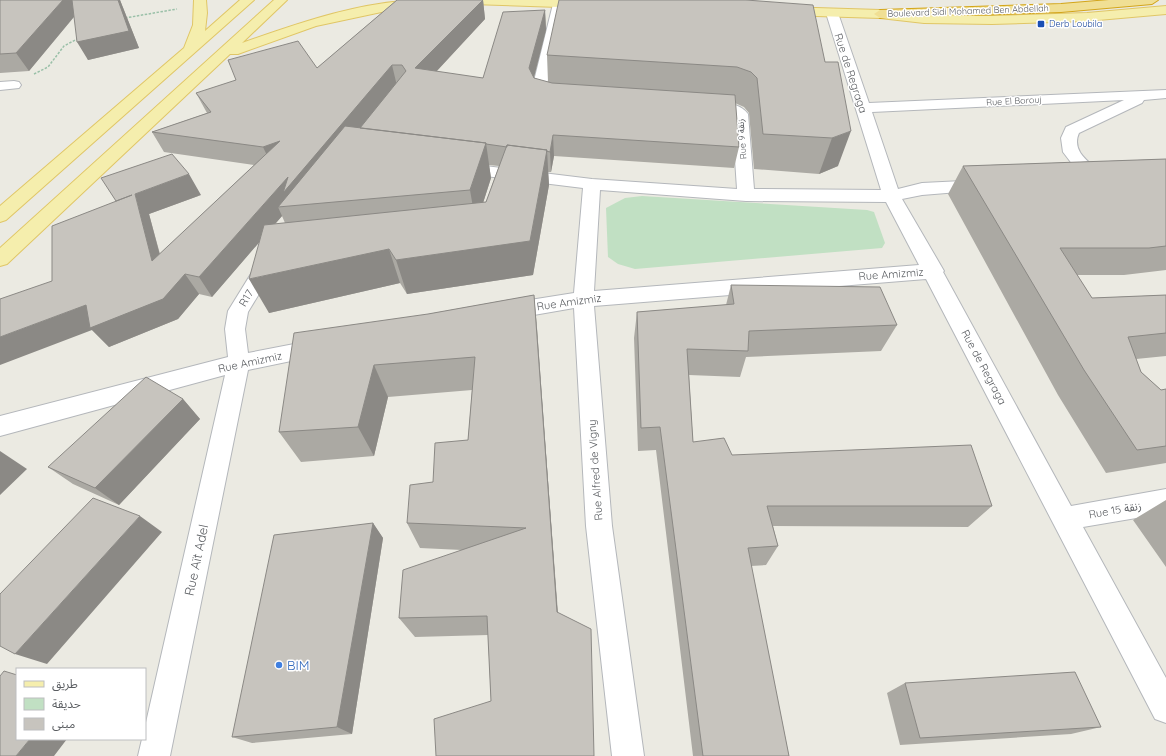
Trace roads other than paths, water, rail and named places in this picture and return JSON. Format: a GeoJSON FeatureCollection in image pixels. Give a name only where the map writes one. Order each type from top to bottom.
{"type":"FeatureCollection","features":[{"type":"Feature","properties":{"kind":"highway","name":"Boulevard Sidi Mohamed Ben Abdellah"},"geometry":{"type":"LineString","coordinates":[[880,14],[1054,9],[1152,0]]}},
{"type":"Feature","properties":{"kind":"main road"},"geometry":{"type":"LineString","coordinates":[[0,216],[248,0]]}},
{"type":"Feature","properties":{"kind":"main road"},"geometry":{"type":"LineString","coordinates":[[0,259],[282,0]]}},
{"type":"Feature","properties":{"kind":"main road"},"geometry":{"type":"LineString","coordinates":[[223,55],[312,23],[419,0]]}},
{"type":"Feature","properties":{"kind":"main road"},"geometry":{"type":"LineString","coordinates":[[471,0],[599,5]]}},
{"type":"Feature","properties":{"kind":"main road"},"geometry":{"type":"LineString","coordinates":[[191,49],[200,27],[201,3]]}},
{"type":"Feature","properties":{"kind":"main road","name":"Boulevard Sidi Mohamed Ben Abdellah"},"geometry":{"type":"LineString","coordinates":[[774,11],[880,14],[924,19],[1012,20],[1087,17],[1166,10]]}},
{"type":"Feature","properties":{"kind":"street"},"geometry":{"type":"LineString","coordinates":[[559,3],[538,89],[541,94],[546,96],[568,98]]}},
{"type":"Feature","properties":{"kind":"street","name":"Rue de Regraga"},"geometry":{"type":"LineString","coordinates":[[832,13],[892,196],[934,271],[1064,519],[1166,708]]}},
{"type":"Feature","properties":{"kind":"street","name":"Rue El Borouj"},"geometry":{"type":"LineString","coordinates":[[862,108],[1166,94]]}},
{"type":"Feature","properties":{"kind":"street"},"geometry":{"type":"LineString","coordinates":[[1078,182],[1108,181],[1072,154],[1067,145],[1067,137],[1072,130],[1146,95]]}},
{"type":"Feature","properties":{"kind":"street","name":"Rue 9 زنقة"},"geometry":{"type":"LineString","coordinates":[[692,106],[730,108],[738,111],[746,195]]}},
{"type":"Feature","properties":{"kind":"street"},"geometry":{"type":"LineString","coordinates":[[443,166],[501,181],[592,184],[746,195],[892,196],[922,189],[999,184]]}},
{"type":"Feature","properties":{"kind":"street","name":"Rue Alfred de Vigny"},"geometry":{"type":"LineString","coordinates":[[592,184],[583,299],[599,526],[628,756]]}},
{"type":"Feature","properties":{"kind":"street","name":"R17"},"geometry":{"type":"LineString","coordinates":[[239,363],[235,329],[238,311],[279,250]]}},
{"type":"Feature","properties":{"kind":"street","name":"Rue Amizmiz"},"geometry":{"type":"LineString","coordinates":[[490,314],[583,299],[934,271]]}},
{"type":"Feature","properties":{"kind":"street","name":"Rue Amizmiz"},"geometry":{"type":"LineString","coordinates":[[0,426],[239,363],[341,343]]}},
{"type":"Feature","properties":{"kind":"street","name":"Rue Aït Adel"},"geometry":{"type":"LineString","coordinates":[[154,756],[239,363]]}},
{"type":"Feature","properties":{"kind":"street","name":"Rue 15 زنقة"},"geometry":{"type":"LineString","coordinates":[[1064,519],[1166,501]]}},
{"type":"Feature","properties":{"kind":"place","name":"Derb Loubila"},"geometry":{"type":"Point","coordinates":[1041,24]}},
{"type":"Feature","properties":{"kind":"place","name":"BIM"},"geometry":{"type":"Point","coordinates":[279,665]}}]}
